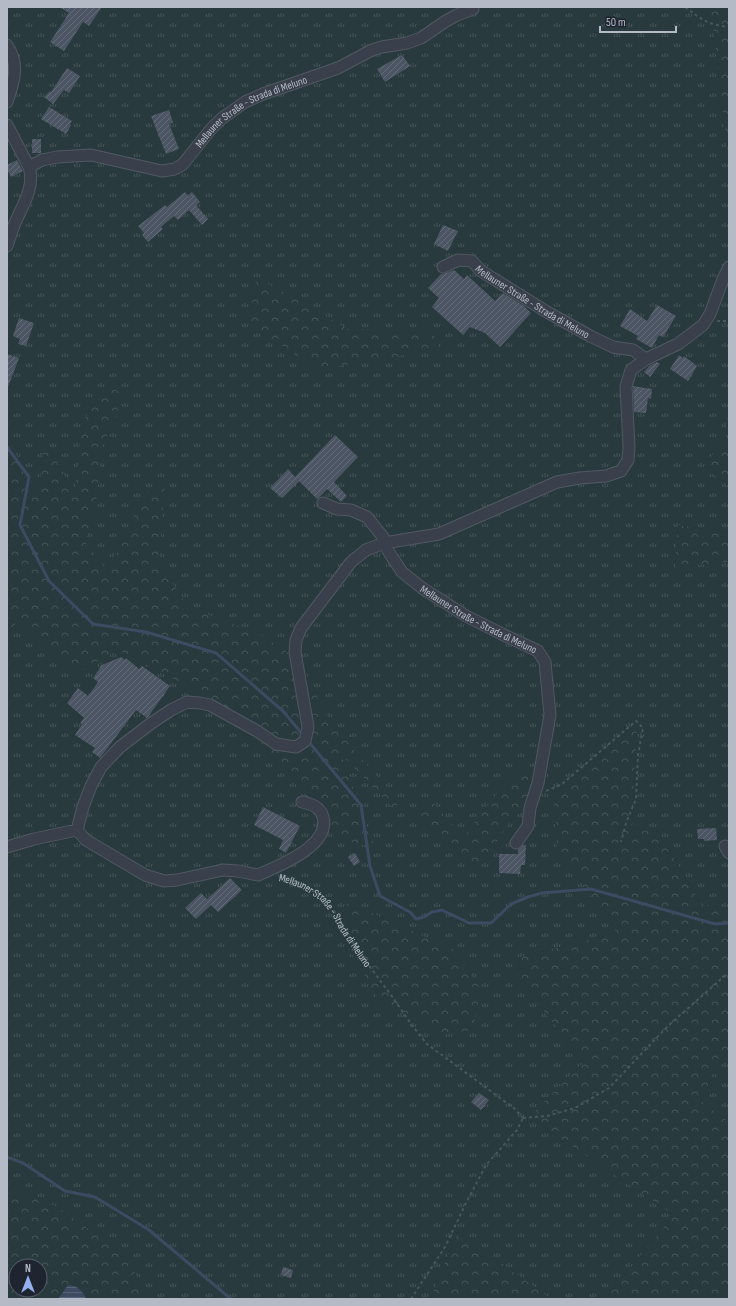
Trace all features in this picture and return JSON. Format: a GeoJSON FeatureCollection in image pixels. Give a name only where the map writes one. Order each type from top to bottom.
{"type":"FeatureCollection","features":[{"type":"Feature","properties":{"kind":"street","name":"Mellauner Straße - Strada di Meluno"},"geometry":{"type":"LineString","coordinates":[[29,166],[42,160],[57,157],[91,155],[162,171],[174,169],[183,164],[221,119],[245,102],[338,68],[372,50],[407,43],[421,38],[456,15],[473,9]]}},
{"type":"Feature","properties":{"kind":"street"},"geometry":{"type":"LineString","coordinates":[[7,45],[12,53],[15,70],[13,86],[7,102]]}},
{"type":"Feature","properties":{"kind":"street"},"geometry":{"type":"LineString","coordinates":[[7,125],[29,166],[31,173],[29,188],[7,246]]}},
{"type":"Feature","properties":{"kind":"street","name":"Mellauner Straße - Strada di Meluno"},"geometry":{"type":"LineString","coordinates":[[443,266],[458,260],[472,261],[481,271],[547,312],[613,347],[633,350],[646,359]]}},
{"type":"Feature","properties":{"kind":"street"},"geometry":{"type":"LineString","coordinates":[[7,847],[34,839],[77,830],[90,786],[101,767],[120,747],[150,724],[171,710],[187,702],[210,705],[257,731],[276,744],[296,747],[306,736],[308,726],[295,652],[296,640],[301,628],[351,562],[366,550],[384,543],[439,534],[557,482],[606,476],[621,471],[628,460],[629,447],[626,386],[631,370],[646,359],[678,344],[703,325],[710,314],[729,267]]}},
{"type":"Feature","properties":{"kind":"street","name":"Mellauner Straße - Strada di Meluno"},"geometry":{"type":"LineString","coordinates":[[323,503],[337,509],[351,510],[367,517],[383,537],[384,543],[402,572],[422,588],[466,616],[538,651],[545,662],[550,715],[538,783],[530,808],[528,826],[516,843]]}},
{"type":"Feature","properties":{"kind":"street","name":"Mellauner Straße - Strada di Meluno"},"geometry":{"type":"LineString","coordinates":[[77,830],[86,840],[145,875],[164,881],[177,880],[223,870],[238,870],[258,876],[305,851],[320,837],[325,824],[322,814],[314,804],[302,802]]}},
{"type":"Feature","properties":{"kind":"path"},"geometry":{"type":"LineString","coordinates":[[684,7],[701,20],[718,26],[729,27]]}},
{"type":"Feature","properties":{"kind":"path"},"geometry":{"type":"LineString","coordinates":[[729,241],[729,252]]}},
{"type":"Feature","properties":{"kind":"path"},"geometry":{"type":"LineString","coordinates":[[538,783],[546,791],[562,784],[636,721],[643,728],[638,755],[636,799],[626,823],[621,842]]}},
{"type":"Feature","properties":{"kind":"path","name":"Mellauner Straße - Strada di Meluno"},"geometry":{"type":"LineString","coordinates":[[278,877],[302,884],[323,897],[337,915],[342,926],[367,963],[427,1044],[515,1109],[523,1118]]}},
{"type":"Feature","properties":{"kind":"path"},"geometry":{"type":"LineString","coordinates":[[411,1299],[445,1246],[486,1165],[517,1130],[523,1118],[547,1116],[575,1108],[609,1088],[668,1026],[729,973]]}},
{"type":"Feature","properties":{"kind":"green space"},"geometry":{"type":"Polygon","coordinates":[[[7,7],[697,7],[712,19],[729,163],[729,411],[726,436],[704,467],[729,486],[729,533],[678,525],[675,567],[729,562],[729,908],[701,904],[659,832],[632,829],[637,726],[604,752],[554,796],[557,847],[617,933],[521,957],[518,978],[584,1062],[529,1117],[674,1215],[605,1299],[551,1299],[458,1232],[430,1299],[7,1299],[7,7]]]}},
{"type":"Feature","properties":{"kind":"green space"},"geometry":{"type":"Polygon","coordinates":[[[697,7],[729,7],[729,163],[712,19],[697,7]]]}},
{"type":"Feature","properties":{"kind":"green space"},"geometry":{"type":"Polygon","coordinates":[[[257,278],[304,303],[347,329],[432,331],[440,349],[317,370],[248,322],[257,278]]]}},
{"type":"Feature","properties":{"kind":"green space"},"geometry":{"type":"Polygon","coordinates":[[[112,387],[124,396],[102,448],[96,503],[85,542],[106,569],[131,531],[138,498],[165,480],[159,562],[188,607],[262,635],[301,662],[324,712],[358,755],[400,802],[393,808],[341,754],[374,845],[356,845],[326,821],[286,773],[221,704],[118,650],[73,675],[18,620],[7,635],[7,439],[39,494],[44,441],[75,492],[81,429],[90,406],[112,387]]]}},
{"type":"Feature","properties":{"kind":"green space"},"geometry":{"type":"Polygon","coordinates":[[[728,411],[729,486],[704,467],[726,436],[728,411]]]}},
{"type":"Feature","properties":{"kind":"green space"},"geometry":{"type":"Polygon","coordinates":[[[678,525],[729,533],[729,562],[675,567],[678,525]]]}},
{"type":"Feature","properties":{"kind":"green space"},"geometry":{"type":"Polygon","coordinates":[[[637,725],[632,829],[659,832],[701,904],[729,908],[729,1053],[719,1062],[701,1101],[729,1122],[729,1299],[605,1299],[674,1215],[529,1117],[584,1062],[518,978],[521,957],[617,933],[557,847],[554,796],[637,725]]]}},
{"type":"Feature","properties":{"kind":"green space"},"geometry":{"type":"Polygon","coordinates":[[[523,765],[532,789],[475,873],[420,817],[432,802],[464,837],[493,798],[523,765]]]}},
{"type":"Feature","properties":{"kind":"green space"},"geometry":{"type":"Polygon","coordinates":[[[347,902],[453,949],[481,989],[473,1030],[447,1034],[381,1004],[351,952],[347,902]]]}},
{"type":"Feature","properties":{"kind":"green space"},"geometry":{"type":"Polygon","coordinates":[[[729,1053],[729,1122],[701,1101],[719,1062],[729,1053]]]}},
{"type":"Feature","properties":{"kind":"green space"},"geometry":{"type":"Polygon","coordinates":[[[7,1190],[56,1206],[123,1254],[151,1299],[15,1299],[14,1298],[48,1298],[48,1258],[8,1258],[8,1293],[7,1190]]]}},
{"type":"Feature","properties":{"kind":"green space"},"geometry":{"type":"Polygon","coordinates":[[[458,1232],[551,1299],[430,1299],[458,1232]]]}},
{"type":"Feature","properties":{"kind":"water"},"geometry":{"type":"Polygon","coordinates":[[[68,1285],[79,1289],[86,1299],[58,1299],[68,1285]]]}},
{"type":"Feature","properties":{"kind":"building"},"geometry":{"type":"Polygon","coordinates":[[[59,7],[102,7],[89,26],[83,22],[64,51],[50,42],[69,13],[59,7]]]}},
{"type":"Feature","properties":{"kind":"building"},"geometry":{"type":"Polygon","coordinates":[[[402,55],[410,66],[385,82],[377,69],[402,55]]]}},
{"type":"Feature","properties":{"kind":"building"},"geometry":{"type":"Polygon","coordinates":[[[67,68],[80,76],[69,93],[64,90],[53,104],[44,97],[50,91],[51,92],[67,68]]]}},
{"type":"Feature","properties":{"kind":"building"},"geometry":{"type":"Polygon","coordinates":[[[49,107],[72,121],[66,134],[41,119],[49,107]]]}},
{"type":"Feature","properties":{"kind":"building"},"geometry":{"type":"Polygon","coordinates":[[[169,110],[173,122],[169,124],[179,149],[166,154],[151,116],[169,110]]]}},
{"type":"Feature","properties":{"kind":"building"},"geometry":{"type":"Polygon","coordinates":[[[32,139],[41,139],[41,153],[32,153],[32,139]]]}},
{"type":"Feature","properties":{"kind":"building"},"geometry":{"type":"Polygon","coordinates":[[[17,160],[23,171],[11,177],[7,169],[7,165],[17,160]]]}},
{"type":"Feature","properties":{"kind":"building"},"geometry":{"type":"Polygon","coordinates":[[[185,192],[188,196],[192,192],[200,202],[196,205],[208,219],[202,225],[189,210],[178,220],[174,216],[161,227],[163,229],[148,242],[142,235],[144,233],[138,226],[165,205],[167,207],[185,192]]]}},
{"type":"Feature","properties":{"kind":"building"},"geometry":{"type":"Polygon","coordinates":[[[443,225],[458,231],[448,251],[434,244],[443,225]]]}},
{"type":"Feature","properties":{"kind":"building"},"geometry":{"type":"Polygon","coordinates":[[[454,270],[464,279],[467,275],[495,301],[503,293],[524,306],[531,313],[500,347],[485,333],[470,327],[463,335],[432,307],[439,298],[428,288],[441,274],[454,270]]]}},
{"type":"Feature","properties":{"kind":"building"},"geometry":{"type":"Polygon","coordinates":[[[657,305],[676,316],[663,337],[659,335],[652,348],[636,339],[638,336],[620,326],[630,309],[647,321],[657,305]]]}},
{"type":"Feature","properties":{"kind":"building"},"geometry":{"type":"Polygon","coordinates":[[[19,318],[34,323],[26,346],[18,344],[20,339],[13,336],[19,318]]]}},
{"type":"Feature","properties":{"kind":"building"},"geometry":{"type":"Polygon","coordinates":[[[7,354],[19,358],[8,387],[7,387],[7,354]]]}},
{"type":"Feature","properties":{"kind":"building"},"geometry":{"type":"Polygon","coordinates":[[[679,355],[683,358],[684,356],[697,366],[688,381],[670,369],[679,355]]]}},
{"type":"Feature","properties":{"kind":"building"},"geometry":{"type":"Polygon","coordinates":[[[657,362],[660,364],[650,377],[644,372],[649,366],[657,362]]]}},
{"type":"Feature","properties":{"kind":"building"},"geometry":{"type":"Polygon","coordinates":[[[633,386],[652,389],[651,399],[648,398],[646,413],[634,412],[633,386]]]}},
{"type":"Feature","properties":{"kind":"building"},"geometry":{"type":"Polygon","coordinates":[[[335,435],[358,457],[334,482],[347,496],[341,502],[327,489],[317,499],[299,481],[282,498],[270,488],[288,469],[295,477],[335,435]]]}},
{"type":"Feature","properties":{"kind":"building"},"geometry":{"type":"Polygon","coordinates":[[[121,657],[125,660],[126,658],[139,669],[142,666],[170,686],[147,718],[136,710],[100,758],[92,752],[95,748],[75,735],[84,718],[67,703],[78,688],[88,696],[98,682],[93,678],[102,665],[121,657]]]}},
{"type":"Feature","properties":{"kind":"building"},"geometry":{"type":"Polygon","coordinates":[[[263,807],[300,826],[286,853],[279,849],[283,840],[254,825],[263,807]]]}},
{"type":"Feature","properties":{"kind":"building"},"geometry":{"type":"Polygon","coordinates":[[[716,828],[717,840],[704,841],[704,839],[698,839],[697,829],[716,828]]]}},
{"type":"Feature","properties":{"kind":"building"},"geometry":{"type":"Polygon","coordinates":[[[523,845],[526,845],[525,865],[521,865],[520,874],[499,873],[499,854],[518,854],[518,850],[523,845]]]}},
{"type":"Feature","properties":{"kind":"building"},"geometry":{"type":"Polygon","coordinates":[[[355,853],[360,862],[354,866],[348,857],[355,853]]]}},
{"type":"Feature","properties":{"kind":"building"},"geometry":{"type":"Polygon","coordinates":[[[230,878],[242,890],[218,912],[211,905],[196,919],[185,908],[201,893],[207,899],[230,878]]]}},
{"type":"Feature","properties":{"kind":"building"},"geometry":{"type":"Polygon","coordinates":[[[479,1093],[489,1100],[481,1110],[471,1102],[479,1093]]]}},
{"type":"Feature","properties":{"kind":"building"},"geometry":{"type":"Polygon","coordinates":[[[283,1267],[293,1270],[291,1278],[281,1275],[283,1267]]]}},
{"type":"Feature","properties":{"kind":"waterway"},"geometry":{"type":"LineString","coordinates":[[7,447],[29,477],[20,525],[49,581],[93,624],[146,632],[216,653],[283,711],[303,735]]}},
{"type":"Feature","properties":{"kind":"waterway"},"geometry":{"type":"LineString","coordinates":[[308,741],[361,805],[370,866],[380,896],[410,912],[416,919],[424,917],[432,912],[442,910],[469,923],[491,923],[511,904],[528,897],[542,893],[591,889],[715,924],[729,923]]}},
{"type":"Feature","properties":{"kind":"waterway"},"geometry":{"type":"LineString","coordinates":[[7,1157],[23,1163],[65,1191],[95,1197],[149,1230],[231,1299]]}}]}
